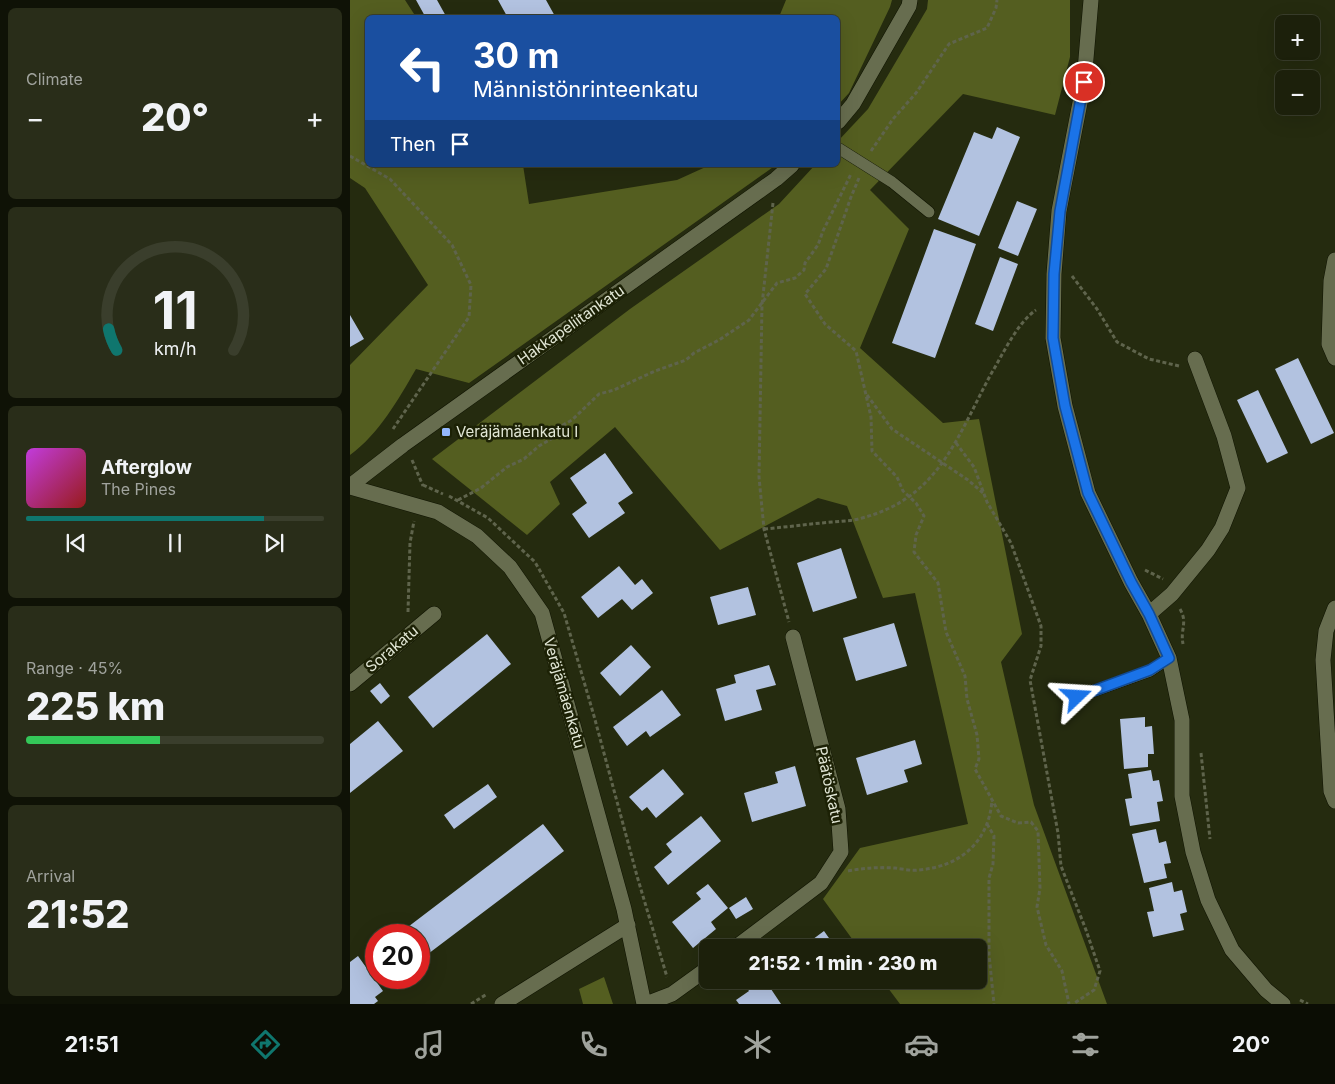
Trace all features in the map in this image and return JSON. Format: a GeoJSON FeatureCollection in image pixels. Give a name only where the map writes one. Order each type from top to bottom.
{"type":"FeatureCollection","features":[{"type":"Feature","properties":{"kind":"street"},"geometry":{"type":"LineString","coordinates":[[840,120],[853,104],[909,6],[910,0]]}},
{"type":"Feature","properties":{"kind":"street"},"geometry":{"type":"LineString","coordinates":[[1091,0],[1084,82],[1060,211],[1053,304],[1053,338],[1065,406],[1088,493],[1169,658],[1182,720],[1182,796],[1193,852],[1208,900],[1232,950],[1266,990],[1283,1004]]}},
{"type":"Feature","properties":{"kind":"street","name":"Hakkapeliitankatu"},"geometry":{"type":"LineString","coordinates":[[350,486],[403,445],[776,179],[790,167]]}},
{"type":"Feature","properties":{"kind":"street"},"geometry":{"type":"LineString","coordinates":[[1335,260],[1330,281],[1329,344],[1335,358]]}},
{"type":"Feature","properties":{"kind":"street"},"geometry":{"type":"LineString","coordinates":[[1149,614],[1172,594],[1208,550],[1222,528],[1238,488],[1224,436],[1197,365]]}},
{"type":"Feature","properties":{"kind":"street","name":"Veräjämäenkatu"},"geometry":{"type":"LineString","coordinates":[[350,486],[438,512],[477,536],[510,567],[542,613],[628,924],[645,1004]]}},
{"type":"Feature","properties":{"kind":"street"},"geometry":{"type":"LineString","coordinates":[[1335,608],[1326,630],[1323,660],[1331,791],[1335,801]]}},
{"type":"Feature","properties":{"kind":"street","name":"Sorakatu"},"geometry":{"type":"LineString","coordinates":[[350,684],[434,614]]}},
{"type":"Feature","properties":{"kind":"street","name":"Päätöskatu"},"geometry":{"type":"LineString","coordinates":[[747,939],[821,884],[841,852],[838,809],[793,638]]}},
{"type":"Feature","properties":{"kind":"street"},"geometry":{"type":"LineString","coordinates":[[502,1004],[628,924]]}},
{"type":"Feature","properties":{"kind":"street"},"geometry":{"type":"LineString","coordinates":[[645,1004],[672,994],[699,974]]}},
{"type":"Feature","properties":{"kind":"lane"},"geometry":{"type":"LineString","coordinates":[[840,149],[892,182],[929,212]]}},
{"type":"Feature","properties":{"kind":"lane"},"geometry":{"type":"LineString","coordinates":[[1077,697],[1150,670],[1169,658]]}},
{"type":"Feature","properties":{"kind":"path"},"geometry":{"type":"LineString","coordinates":[[438,512],[481,488],[507,468],[524,459],[539,446],[556,436],[563,426],[599,394],[614,390],[655,371],[686,360],[694,353],[719,340],[749,320],[777,283],[795,278],[804,270],[805,263],[818,245],[822,232],[861,162],[893,119],[916,93],[949,44],[987,28],[996,8],[997,0]]}},
{"type":"Feature","properties":{"kind":"path"},"geometry":{"type":"LineString","coordinates":[[350,156],[365,165]]}},
{"type":"Feature","properties":{"kind":"path"},"geometry":{"type":"LineString","coordinates":[[861,162],[826,269],[805,294],[824,324],[856,351],[871,417],[872,451],[897,478],[903,491],[916,503],[924,516],[916,535],[914,552],[938,583],[946,632],[965,676],[967,699],[977,735],[979,758],[975,769],[1001,816],[1018,823],[1031,822],[1038,831],[1040,888],[1037,907],[1046,945],[1062,971],[1071,1004],[1094,990],[1100,971],[1086,930],[1060,866],[1058,833],[1030,680],[1042,646],[1041,626],[1011,543],[987,502],[974,467],[956,443]]}},
{"type":"Feature","properties":{"kind":"path"},"geometry":{"type":"LineString","coordinates":[[369,167],[390,179],[452,245],[471,285],[469,317],[391,433],[403,445],[410,456],[423,485],[410,543],[407,638]]}},
{"type":"Feature","properties":{"kind":"path"},"geometry":{"type":"LineString","coordinates":[[776,179],[762,305],[759,477],[764,529],[793,638]]}},
{"type":"Feature","properties":{"kind":"path"},"geometry":{"type":"LineString","coordinates":[[1072,285],[1073,266]]}},
{"type":"Feature","properties":{"kind":"path"},"geometry":{"type":"LineString","coordinates":[[1072,276],[1097,309],[1117,342],[1149,359],[1197,365]]}},
{"type":"Feature","properties":{"kind":"path"},"geometry":{"type":"LineString","coordinates":[[764,529],[861,518],[891,508],[909,497],[925,484],[943,463],[956,443],[1007,346],[1022,324],[1036,310],[1053,304]]}},
{"type":"Feature","properties":{"kind":"path"},"geometry":{"type":"LineString","coordinates":[[867,394],[892,429],[968,480],[984,494]]}},
{"type":"Feature","properties":{"kind":"path"},"geometry":{"type":"LineString","coordinates":[[1140,566],[1163,579],[1172,594],[1184,617],[1183,646]]}},
{"type":"Feature","properties":{"kind":"path"},"geometry":{"type":"LineString","coordinates":[[1201,748],[1211,844]]}},
{"type":"Feature","properties":{"kind":"path"},"geometry":{"type":"LineString","coordinates":[[821,884],[840,872],[869,867],[917,870],[947,865],[971,849],[983,833],[991,810],[992,800]]}},
{"type":"Feature","properties":{"kind":"path"},"geometry":{"type":"LineString","coordinates":[[987,824],[994,836],[989,878],[990,954],[994,1004]]}},
{"type":"Feature","properties":{"kind":"path"},"geometry":{"type":"LineString","coordinates":[[1298,998],[1308,1004]]}},
{"type":"Feature","properties":{"kind":"green space"},"geometry":{"type":"Polygon","coordinates":[[[350,0],[405,0],[415,15],[365,15],[365,167],[523,167],[529,204],[677,180],[706,167],[773,167],[469,383],[416,369],[379,427],[350,455],[350,365],[428,285],[365,188],[350,178],[350,0]]]}},
{"type":"Feature","properties":{"kind":"green space"},"geometry":{"type":"Polygon","coordinates":[[[786,0],[892,0],[849,93],[840,103],[840,15],[780,15],[786,0]]]}},
{"type":"Feature","properties":{"kind":"green space"},"geometry":{"type":"Polygon","coordinates":[[[928,0],[1070,0],[1070,57],[1055,115],[963,94],[870,190],[909,229],[860,348],[943,423],[979,419],[1022,634],[1001,662],[1034,805],[1107,1004],[900,1004],[889,989],[987,989],[987,939],[852,939],[823,899],[860,848],[968,824],[915,593],[883,598],[847,506],[818,498],[720,550],[615,427],[550,482],[560,504],[527,535],[432,459],[630,309],[779,204],[813,167],[840,167],[840,139],[868,109],[927,9],[928,0]]]}},
{"type":"Feature","properties":{"kind":"green space"},"geometry":{"type":"Polygon","coordinates":[[[604,977],[613,1004],[583,1004],[579,989],[604,977]]]}},
{"type":"Feature","properties":{"kind":"building"},"geometry":{"type":"Polygon","coordinates":[[[416,0],[437,0],[445,15],[424,15],[416,0]]]}},
{"type":"Feature","properties":{"kind":"building"},"geometry":{"type":"Polygon","coordinates":[[[498,0],[546,0],[554,15],[506,15],[498,0]]]}},
{"type":"Feature","properties":{"kind":"building"},"geometry":{"type":"Polygon","coordinates":[[[997,127],[1020,137],[979,236],[938,219],[974,132],[992,139],[997,127]]]}},
{"type":"Feature","properties":{"kind":"building"},"geometry":{"type":"Polygon","coordinates":[[[1017,201],[1037,209],[1018,256],[998,248],[1017,201]]]}},
{"type":"Feature","properties":{"kind":"building"},"geometry":{"type":"Polygon","coordinates":[[[934,229],[976,244],[935,358],[892,343],[934,229]]]}},
{"type":"Feature","properties":{"kind":"building"},"geometry":{"type":"Polygon","coordinates":[[[1000,257],[1018,264],[993,331],[975,324],[1000,257]]]}},
{"type":"Feature","properties":{"kind":"building"},"geometry":{"type":"Polygon","coordinates":[[[350,315],[364,339],[350,347],[350,315]]]}},
{"type":"Feature","properties":{"kind":"building"},"geometry":{"type":"Polygon","coordinates":[[[1298,358],[1334,433],[1311,444],[1275,369],[1298,358]]]}},
{"type":"Feature","properties":{"kind":"building"},"geometry":{"type":"Polygon","coordinates":[[[1258,390],[1288,453],[1267,463],[1237,400],[1258,390]]]}},
{"type":"Feature","properties":{"kind":"building"},"geometry":{"type":"Polygon","coordinates":[[[605,453],[633,493],[618,503],[625,513],[589,538],[572,514],[587,503],[570,478],[605,453]]]}},
{"type":"Feature","properties":{"kind":"building"},"geometry":{"type":"Polygon","coordinates":[[[841,548],[857,598],[813,612],[797,563],[841,548]]]}},
{"type":"Feature","properties":{"kind":"building"},"geometry":{"type":"Polygon","coordinates":[[[619,566],[635,585],[642,579],[653,593],[632,610],[622,599],[598,618],[581,597],[619,566]]]}},
{"type":"Feature","properties":{"kind":"building"},"geometry":{"type":"Polygon","coordinates":[[[748,587],[756,615],[718,625],[710,597],[748,587]]]}},
{"type":"Feature","properties":{"kind":"building"},"geometry":{"type":"Polygon","coordinates":[[[894,623],[907,666],[856,681],[843,638],[894,623]]]}},
{"type":"Feature","properties":{"kind":"building"},"geometry":{"type":"Polygon","coordinates":[[[487,634],[511,664],[433,728],[408,697],[487,634]]]}},
{"type":"Feature","properties":{"kind":"building"},"geometry":{"type":"Polygon","coordinates":[[[631,645],[651,667],[620,696],[600,673],[631,645]]]}},
{"type":"Feature","properties":{"kind":"building"},"geometry":{"type":"Polygon","coordinates":[[[769,665],[776,685],[756,690],[762,710],[725,721],[716,689],[736,683],[734,675],[769,665]]]}},
{"type":"Feature","properties":{"kind":"building"},"geometry":{"type":"Polygon","coordinates":[[[380,683],[390,696],[381,704],[370,691],[380,683]]]}},
{"type":"Feature","properties":{"kind":"building"},"geometry":{"type":"Polygon","coordinates":[[[662,690],[681,715],[650,737],[646,731],[627,746],[613,727],[662,690]]]}},
{"type":"Feature","properties":{"kind":"building"},"geometry":{"type":"Polygon","coordinates":[[[1145,717],[1145,727],[1152,726],[1154,754],[1148,754],[1148,767],[1124,769],[1120,719],[1145,717]]]}},
{"type":"Feature","properties":{"kind":"building"},"geometry":{"type":"Polygon","coordinates":[[[378,721],[403,751],[350,793],[350,744],[378,721]]]}},
{"type":"Feature","properties":{"kind":"building"},"geometry":{"type":"Polygon","coordinates":[[[915,740],[922,764],[904,770],[908,782],[867,795],[856,758],[915,740]]]}},
{"type":"Feature","properties":{"kind":"building"},"geometry":{"type":"Polygon","coordinates":[[[795,766],[806,806],[752,822],[744,793],[778,783],[775,772],[795,766]]]}},
{"type":"Feature","properties":{"kind":"building"},"geometry":{"type":"Polygon","coordinates":[[[663,769],[684,794],[656,818],[647,807],[642,811],[629,797],[663,769]]]}},
{"type":"Feature","properties":{"kind":"building"},"geometry":{"type":"Polygon","coordinates":[[[1151,770],[1153,781],[1159,780],[1163,801],[1157,802],[1160,821],[1130,826],[1125,799],[1132,798],[1128,774],[1151,770]]]}},
{"type":"Feature","properties":{"kind":"building"},"geometry":{"type":"Polygon","coordinates":[[[488,784],[497,797],[454,829],[444,815],[488,784]]]}},
{"type":"Feature","properties":{"kind":"building"},"geometry":{"type":"Polygon","coordinates":[[[701,816],[721,841],[668,885],[654,867],[672,852],[666,844],[701,816]]]}},
{"type":"Feature","properties":{"kind":"building"},"geometry":{"type":"Polygon","coordinates":[[[543,824],[564,851],[430,952],[430,924],[412,924],[543,824]]]}},
{"type":"Feature","properties":{"kind":"building"},"geometry":{"type":"Polygon","coordinates":[[[1156,829],[1159,843],[1166,841],[1171,863],[1164,864],[1167,878],[1144,883],[1132,834],[1156,829]]]}},
{"type":"Feature","properties":{"kind":"building"},"geometry":{"type":"Polygon","coordinates":[[[1172,882],[1174,892],[1182,890],[1187,912],[1180,914],[1184,930],[1153,937],[1147,912],[1154,911],[1149,888],[1172,882]]]}},
{"type":"Feature","properties":{"kind":"building"},"geometry":{"type":"Polygon","coordinates":[[[708,884],[728,908],[711,922],[716,929],[704,939],[699,939],[699,943],[693,948],[672,922],[701,899],[696,893],[708,884]]]}},
{"type":"Feature","properties":{"kind":"building"},"geometry":{"type":"Polygon","coordinates":[[[746,897],[753,909],[736,919],[729,908],[746,897]]]}},
{"type":"Feature","properties":{"kind":"building"},"geometry":{"type":"Polygon","coordinates":[[[824,931],[830,939],[813,939],[824,931]]]}},
{"type":"Feature","properties":{"kind":"building"},"geometry":{"type":"Polygon","coordinates":[[[358,956],[365,966],[365,989],[382,989],[383,991],[375,997],[378,1001],[374,1004],[350,1004],[350,962],[358,956]]]}},
{"type":"Feature","properties":{"kind":"building"},"geometry":{"type":"Polygon","coordinates":[[[748,989],[771,989],[781,1004],[739,1004],[736,1000],[749,991],[748,989]]]}},
{"type":"Feature","properties":{"kind":"place","name":"Veräjämäenkatu I"},"geometry":{"type":"Point","coordinates":[446,432]}},
{"type":"Feature","properties":{"kind":"route"},"geometry":{"type":"LineString","coordinates":[[1077,697],[1150,670],[1169,658],[1088,493],[1065,406],[1053,338],[1054,274],[1060,211],[1084,82]]}}]}
